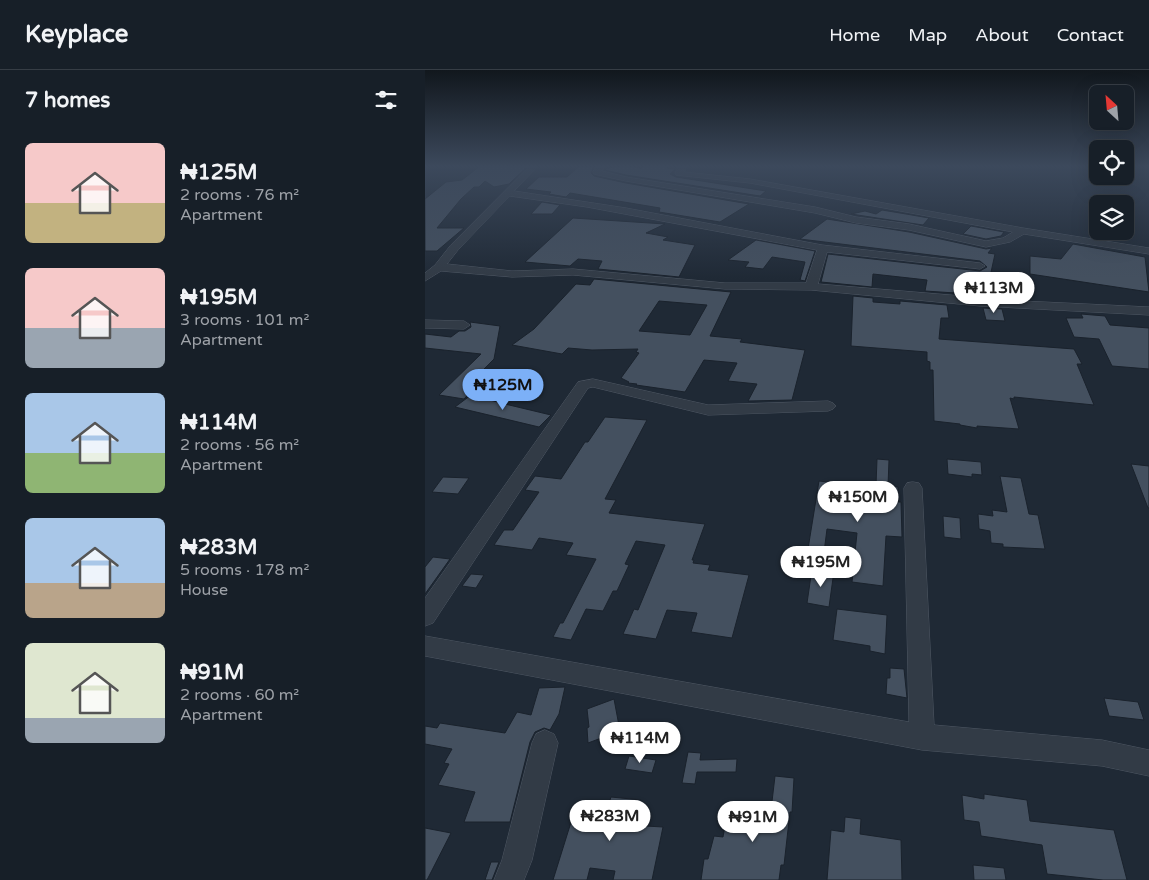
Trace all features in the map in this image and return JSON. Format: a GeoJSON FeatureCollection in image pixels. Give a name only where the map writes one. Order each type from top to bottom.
{"type":"FeatureCollection","features":[{"type":"Feature","properties":{"kind":"street"},"geometry":{"type":"LineString","coordinates":[[425,278],[439,267],[454,248],[497,204]]}},
{"type":"Feature","properties":{"kind":"street"},"geometry":{"type":"LineString","coordinates":[[592,204],[665,216],[823,248],[980,266]]}},
{"type":"Feature","properties":{"kind":"street"},"geometry":{"type":"LineString","coordinates":[[777,204],[815,210],[856,220],[909,227],[986,244],[1005,240],[1023,231]]}},
{"type":"Feature","properties":{"kind":"street"},"geometry":{"type":"LineString","coordinates":[[875,204],[1023,231],[1149,251]]}},
{"type":"Feature","properties":{"kind":"street"},"geometry":{"type":"LineString","coordinates":[[811,287],[823,248]]}},
{"type":"Feature","properties":{"kind":"street"},"geometry":{"type":"LineString","coordinates":[[439,267],[512,274],[573,272],[725,286],[811,287],[944,300],[1100,310],[1149,311]]}},
{"type":"Feature","properties":{"kind":"street"},"geometry":{"type":"LineString","coordinates":[[425,324],[464,325]]}},
{"type":"Feature","properties":{"kind":"street"},"geometry":{"type":"LineString","coordinates":[[425,616],[583,385],[593,383],[708,410],[828,406]]}},
{"type":"Feature","properties":{"kind":"street"},"geometry":{"type":"LineString","coordinates":[[913,488],[922,737]]}},
{"type":"Feature","properties":{"kind":"street"},"geometry":{"type":"LineString","coordinates":[[425,646],[922,737],[1102,753],[1149,763]]}},
{"type":"Feature","properties":{"kind":"street"},"geometry":{"type":"LineString","coordinates":[[509,880],[517,860],[545,743]]}},
{"type":"Feature","properties":{"kind":"building"},"geometry":{"type":"Polygon","coordinates":[[[425,204],[457,204],[437,228],[464,228],[437,251],[425,251],[425,204]]]}},
{"type":"Feature","properties":{"kind":"building"},"geometry":{"type":"Polygon","coordinates":[[[540,204],[560,205],[552,214],[531,214],[540,204]]]}},
{"type":"Feature","properties":{"kind":"building"},"geometry":{"type":"Polygon","coordinates":[[[635,204],[749,204],[720,222],[659,212],[660,208],[635,204]]]}},
{"type":"Feature","properties":{"kind":"building"},"geometry":{"type":"Polygon","coordinates":[[[882,210],[929,218],[923,225],[851,214],[865,211],[876,214],[882,210]]]}},
{"type":"Feature","properties":{"kind":"building"},"geometry":{"type":"Polygon","coordinates":[[[573,218],[665,224],[646,233],[668,237],[663,240],[695,245],[679,277],[598,269],[602,261],[578,259],[570,266],[525,262],[573,218]]]}},
{"type":"Feature","properties":{"kind":"building"},"geometry":{"type":"Polygon","coordinates":[[[827,219],[909,232],[986,249],[992,248],[988,253],[995,254],[986,295],[925,291],[927,280],[873,274],[872,287],[821,282],[828,254],[980,271],[987,267],[980,261],[800,239],[827,219]]]}},
{"type":"Feature","properties":{"kind":"building"},"geometry":{"type":"Polygon","coordinates":[[[971,226],[1004,232],[1001,236],[986,239],[963,234],[971,226]]]}},
{"type":"Feature","properties":{"kind":"building"},"geometry":{"type":"Polygon","coordinates":[[[756,240],[815,251],[805,281],[800,280],[805,262],[772,257],[763,269],[745,267],[749,262],[728,260],[756,240]]]}},
{"type":"Feature","properties":{"kind":"building"},"geometry":{"type":"Polygon","coordinates":[[[1073,244],[1145,257],[1149,292],[1030,274],[1030,256],[1061,259],[1073,244]]]}},
{"type":"Feature","properties":{"kind":"building"},"geometry":{"type":"Polygon","coordinates":[[[594,279],[731,292],[710,336],[742,339],[740,342],[805,350],[792,400],[748,401],[757,384],[728,381],[737,363],[704,360],[685,392],[636,385],[628,383],[621,378],[639,353],[636,352],[638,349],[592,350],[568,348],[562,354],[512,345],[534,329],[576,284],[590,285],[594,279]],[[659,301],[639,331],[690,335],[707,305],[659,301]]]}},
{"type":"Feature","properties":{"kind":"building"},"geometry":{"type":"Polygon","coordinates":[[[853,296],[873,298],[873,302],[900,304],[900,301],[947,305],[949,318],[941,318],[939,339],[1074,349],[1082,364],[1077,364],[1094,405],[1010,398],[1019,429],[977,426],[977,428],[934,421],[933,370],[930,370],[930,362],[927,361],[927,352],[851,346],[853,296]]]}},
{"type":"Feature","properties":{"kind":"building"},"geometry":{"type":"Polygon","coordinates":[[[983,308],[1002,309],[1005,321],[986,320],[983,308]]]}},
{"type":"Feature","properties":{"kind":"building"},"geometry":{"type":"Polygon","coordinates":[[[1081,314],[1105,316],[1110,325],[1149,328],[1149,369],[1112,366],[1099,339],[1074,337],[1066,318],[1083,318],[1081,314]]]}},
{"type":"Feature","properties":{"kind":"building"},"geometry":{"type":"Polygon","coordinates":[[[470,322],[500,326],[494,359],[479,374],[487,374],[464,399],[439,395],[481,354],[425,348],[425,334],[451,337],[459,331],[465,331],[471,327],[470,322]]]}},
{"type":"Feature","properties":{"kind":"building"},"geometry":{"type":"Polygon","coordinates":[[[471,395],[551,415],[539,427],[455,407],[471,395]]]}},
{"type":"Feature","properties":{"kind":"building"},"geometry":{"type":"Polygon","coordinates":[[[605,417],[647,420],[605,499],[616,500],[609,513],[705,524],[692,560],[694,560],[693,563],[710,565],[708,570],[749,575],[732,638],[691,632],[697,613],[667,610],[656,639],[623,634],[634,609],[638,610],[665,545],[636,541],[625,564],[629,565],[617,591],[613,591],[603,611],[586,609],[571,640],[553,637],[560,623],[563,623],[596,559],[566,555],[573,543],[539,538],[532,550],[494,545],[504,530],[513,530],[539,492],[525,490],[535,476],[561,479],[585,442],[588,442],[605,417]]]}},
{"type":"Feature","properties":{"kind":"building"},"geometry":{"type":"Polygon","coordinates":[[[877,459],[889,460],[888,486],[898,487],[898,502],[901,502],[902,537],[886,536],[883,586],[852,582],[857,533],[827,529],[822,568],[808,566],[810,556],[807,555],[819,481],[873,487],[873,485],[876,485],[877,459]]]}},
{"type":"Feature","properties":{"kind":"building"},"geometry":{"type":"Polygon","coordinates":[[[947,459],[981,462],[982,475],[972,474],[972,477],[948,474],[947,459]]]}},
{"type":"Feature","properties":{"kind":"building"},"geometry":{"type":"Polygon","coordinates":[[[1131,464],[1149,466],[1149,508],[1148,508],[1131,464]]]}},
{"type":"Feature","properties":{"kind":"building"},"geometry":{"type":"Polygon","coordinates":[[[1000,476],[1021,478],[1029,514],[1038,515],[1045,549],[1003,547],[1003,544],[991,543],[990,531],[979,529],[978,514],[993,516],[992,510],[1007,512],[1000,476]]]}},
{"type":"Feature","properties":{"kind":"building"},"geometry":{"type":"Polygon","coordinates":[[[443,477],[469,478],[458,494],[432,492],[443,477]]]}},
{"type":"Feature","properties":{"kind":"building"},"geometry":{"type":"Polygon","coordinates":[[[943,516],[960,518],[961,539],[944,537],[943,516]]]}},
{"type":"Feature","properties":{"kind":"building"},"geometry":{"type":"Polygon","coordinates":[[[433,557],[450,559],[425,594],[425,567],[433,557]]]}},
{"type":"Feature","properties":{"kind":"building"},"geometry":{"type":"Polygon","coordinates":[[[812,569],[834,571],[829,607],[807,603],[812,569]]]}},
{"type":"Feature","properties":{"kind":"building"},"geometry":{"type":"Polygon","coordinates":[[[471,574],[484,575],[476,588],[462,586],[471,574]]]}},
{"type":"Feature","properties":{"kind":"building"},"geometry":{"type":"Polygon","coordinates":[[[837,609],[887,615],[885,654],[870,651],[870,646],[833,640],[837,609]]]}},
{"type":"Feature","properties":{"kind":"building"},"geometry":{"type":"Polygon","coordinates":[[[890,668],[904,669],[907,698],[886,694],[887,678],[890,678],[890,668]]]}},
{"type":"Feature","properties":{"kind":"building"},"geometry":{"type":"Polygon","coordinates":[[[565,687],[559,714],[550,730],[544,728],[535,732],[530,742],[510,822],[464,822],[475,792],[438,785],[449,764],[444,763],[452,749],[425,744],[425,726],[437,728],[440,723],[505,733],[517,712],[531,715],[539,688],[565,687]]]}},
{"type":"Feature","properties":{"kind":"building"},"geometry":{"type":"Polygon","coordinates":[[[1104,698],[1138,702],[1144,720],[1109,716],[1104,698]]]}},
{"type":"Feature","properties":{"kind":"building"},"geometry":{"type":"Polygon","coordinates":[[[614,699],[620,731],[588,743],[587,709],[614,699]]]}},
{"type":"Feature","properties":{"kind":"building"},"geometry":{"type":"Polygon","coordinates":[[[688,752],[701,753],[700,760],[737,759],[736,772],[697,772],[695,784],[682,783],[688,752]]]}},
{"type":"Feature","properties":{"kind":"building"},"geometry":{"type":"Polygon","coordinates":[[[629,756],[656,760],[652,773],[625,769],[629,756]]]}},
{"type":"Feature","properties":{"kind":"building"},"geometry":{"type":"Polygon","coordinates":[[[775,776],[794,778],[792,812],[790,812],[784,865],[781,865],[779,880],[701,880],[704,859],[708,859],[714,836],[723,837],[726,820],[769,827],[775,776]]]}},
{"type":"Feature","properties":{"kind":"building"},"geometry":{"type":"Polygon","coordinates":[[[984,794],[1027,800],[1030,821],[1114,830],[1127,880],[1103,880],[1047,874],[1042,845],[981,836],[979,822],[964,820],[962,795],[984,799],[984,794]]]}},
{"type":"Feature","properties":{"kind":"building"},"geometry":{"type":"Polygon","coordinates":[[[611,797],[641,800],[637,814],[648,815],[646,826],[663,827],[652,880],[613,880],[615,871],[590,868],[587,880],[553,880],[577,803],[608,806],[611,797]]]}},
{"type":"Feature","properties":{"kind":"building"},"geometry":{"type":"Polygon","coordinates":[[[845,817],[861,819],[860,834],[901,840],[902,880],[827,880],[831,830],[844,832],[845,817]]]}},
{"type":"Feature","properties":{"kind":"building"},"geometry":{"type":"Polygon","coordinates":[[[425,828],[451,833],[427,880],[425,880],[425,828]]]}},
{"type":"Feature","properties":{"kind":"building"},"geometry":{"type":"Polygon","coordinates":[[[491,862],[499,862],[492,880],[485,880],[491,862]]]}},
{"type":"Feature","properties":{"kind":"building"},"geometry":{"type":"Polygon","coordinates":[[[973,865],[1004,868],[1006,880],[974,880],[973,865]]]}}]}
